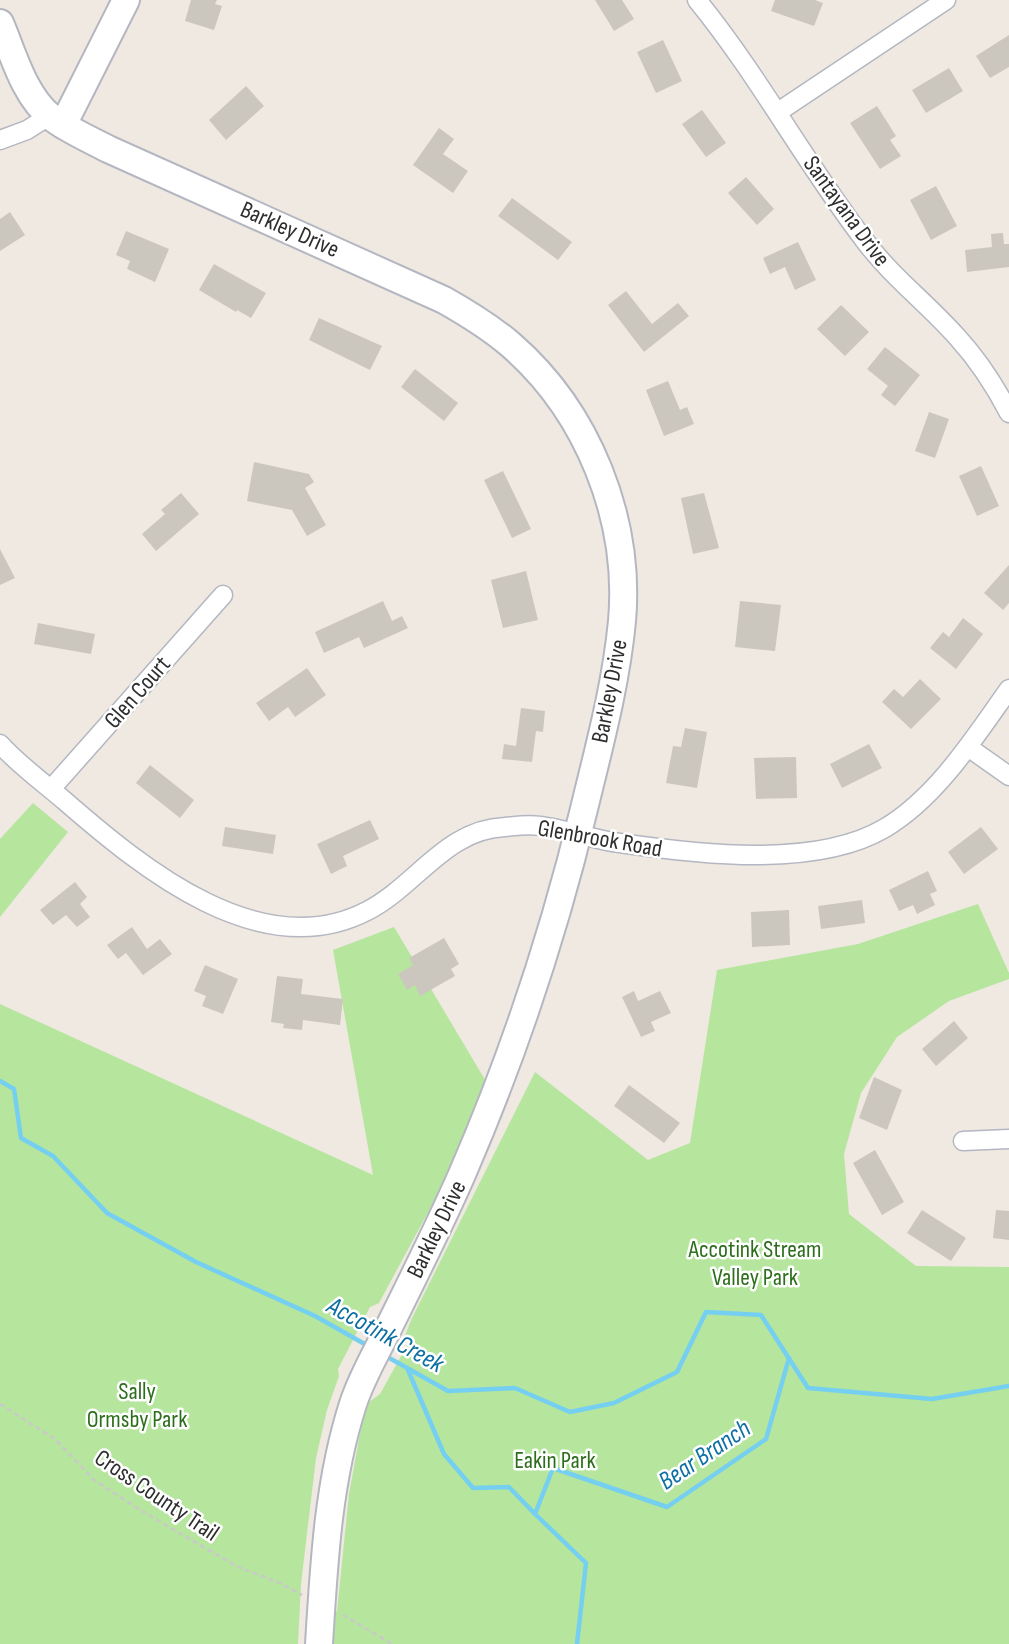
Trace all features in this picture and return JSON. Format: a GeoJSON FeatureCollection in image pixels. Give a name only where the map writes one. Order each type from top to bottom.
{"type":"FeatureCollection","features":[{"type":"Feature","properties":{"kind":"street"},"geometry":{"type":"LineString","coordinates":[[0,140],[56,120],[126,0]]}},
{"type":"Feature","properties":{"kind":"street","name":"Santayana Drive"},"geometry":{"type":"LineString","coordinates":[[697,0],[778,112],[866,243],[980,364],[1009,412]]}},
{"type":"Feature","properties":{"kind":"street"},"geometry":{"type":"LineString","coordinates":[[778,112],[946,0]]}},
{"type":"Feature","properties":{"kind":"street","name":"Barkley Drive"},"geometry":{"type":"LineString","coordinates":[[0,23],[32,95],[56,120],[108,149],[444,300],[510,344],[558,395],[584,439],[605,486],[617,532],[623,578],[622,620],[615,670],[578,835],[548,944],[513,1047],[463,1174],[354,1403],[333,1486],[318,1644]]}},
{"type":"Feature","properties":{"kind":"street","name":"Glen Court"},"geometry":{"type":"LineString","coordinates":[[51,789],[223,595]]}},
{"type":"Feature","properties":{"kind":"street","name":"Glenbrook Road"},"geometry":{"type":"LineString","coordinates":[[0,744],[136,859],[190,893],[239,916],[281,927],[326,924],[367,911],[400,889],[452,844],[480,831],[497,827],[537,825],[605,841],[699,854],[800,852],[834,847],[874,833],[898,819],[968,747],[1009,689]]}},
{"type":"Feature","properties":{"kind":"street"},"geometry":{"type":"LineString","coordinates":[[968,747],[1009,776]]}},
{"type":"Feature","properties":{"kind":"street"},"geometry":{"type":"LineString","coordinates":[[962,1141],[1009,1139]]}},
{"type":"Feature","properties":{"kind":"path","name":"Cross County Trail"},"geometry":{"type":"LineString","coordinates":[[0,1404],[55,1439],[94,1480],[145,1513],[238,1567],[307,1597]]}},
{"type":"Feature","properties":{"kind":"path"},"geometry":{"type":"LineString","coordinates":[[340,1614],[392,1644]]}},
{"type":"Feature","properties":{"kind":"green space"},"geometry":{"type":"Polygon","coordinates":[[[33,803],[68,832],[0,917],[0,839],[33,803]]]}},
{"type":"Feature","properties":{"kind":"green space","name":"Eakin Park"},"geometry":{"type":"Polygon","coordinates":[[[978,904],[1009,973],[1009,979],[949,1001],[897,1037],[861,1093],[844,1154],[849,1214],[916,1266],[1009,1267],[1009,1644],[326,1644],[328,1616],[337,1611],[349,1494],[361,1428],[369,1402],[380,1394],[410,1340],[404,1338],[412,1318],[535,1072],[648,1160],[690,1143],[717,970],[858,944],[978,904]]]}},
{"type":"Feature","properties":{"kind":"green space","name":"Sally Ormsby Park"},"geometry":{"type":"Polygon","coordinates":[[[394,927],[487,1083],[433,1203],[379,1303],[370,1307],[338,1369],[339,1376],[327,1410],[316,1458],[301,1584],[298,1644],[0,1644],[0,1004],[373,1175],[333,950],[394,927]]]}},
{"type":"Feature","properties":{"kind":"building"},"geometry":{"type":"Polygon","coordinates":[[[191,0],[217,0],[215,4],[222,6],[214,30],[185,21],[191,0]]]}},
{"type":"Feature","properties":{"kind":"building"},"geometry":{"type":"Polygon","coordinates":[[[595,0],[622,0],[634,19],[614,31],[595,0]]]}},
{"type":"Feature","properties":{"kind":"building"},"geometry":{"type":"Polygon","coordinates":[[[775,0],[815,0],[823,3],[814,26],[771,11],[775,0]]]}},
{"type":"Feature","properties":{"kind":"building"},"geometry":{"type":"Polygon","coordinates":[[[1009,35],[1009,67],[990,78],[976,56],[1009,35]]]}},
{"type":"Feature","properties":{"kind":"building"},"geometry":{"type":"Polygon","coordinates":[[[663,40],[682,81],[656,93],[637,52],[663,40]]]}},
{"type":"Feature","properties":{"kind":"building"},"geometry":{"type":"Polygon","coordinates":[[[949,68],[963,91],[926,113],[912,90],[949,68]]]}},
{"type":"Feature","properties":{"kind":"building"},"geometry":{"type":"Polygon","coordinates":[[[246,86],[264,106],[226,140],[209,120],[246,86]]]}},
{"type":"Feature","properties":{"kind":"building"},"geometry":{"type":"Polygon","coordinates":[[[877,106],[896,136],[890,140],[901,156],[880,169],[850,123],[877,106]]]}},
{"type":"Feature","properties":{"kind":"building"},"geometry":{"type":"Polygon","coordinates":[[[702,110],[726,143],[706,157],[682,124],[702,110]]]}},
{"type":"Feature","properties":{"kind":"building"},"geometry":{"type":"Polygon","coordinates":[[[439,128],[454,139],[443,154],[468,171],[453,193],[413,165],[439,128]]]}},
{"type":"Feature","properties":{"kind":"building"},"geometry":{"type":"Polygon","coordinates":[[[746,177],[774,209],[757,225],[728,193],[746,177]]]}},
{"type":"Feature","properties":{"kind":"building"},"geometry":{"type":"Polygon","coordinates":[[[936,186],[957,226],[931,240],[910,200],[936,186]]]}},
{"type":"Feature","properties":{"kind":"building"},"geometry":{"type":"Polygon","coordinates":[[[512,198],[572,242],[558,260],[498,216],[512,198]]]}},
{"type":"Feature","properties":{"kind":"building"},"geometry":{"type":"Polygon","coordinates":[[[10,212],[25,235],[0,251],[0,219],[10,212]]]}},
{"type":"Feature","properties":{"kind":"building"},"geometry":{"type":"Polygon","coordinates":[[[126,231],[169,249],[155,282],[127,269],[130,261],[116,255],[126,231]]]}},
{"type":"Feature","properties":{"kind":"building"},"geometry":{"type":"Polygon","coordinates":[[[1003,233],[1004,244],[1009,244],[1009,267],[967,272],[965,250],[992,247],[991,234],[1003,233]]]}},
{"type":"Feature","properties":{"kind":"building"},"geometry":{"type":"Polygon","coordinates":[[[798,242],[816,280],[795,290],[785,267],[770,274],[763,258],[798,242]]]}},
{"type":"Feature","properties":{"kind":"building"},"geometry":{"type":"Polygon","coordinates":[[[214,264],[266,293],[251,318],[199,290],[214,264]]]}},
{"type":"Feature","properties":{"kind":"building"},"geometry":{"type":"Polygon","coordinates":[[[626,291],[652,324],[678,303],[689,316],[644,352],[608,305],[626,291]]]}},
{"type":"Feature","properties":{"kind":"building"},"geometry":{"type":"Polygon","coordinates":[[[841,305],[869,332],[845,356],[817,329],[841,305]]]}},
{"type":"Feature","properties":{"kind":"building"},"geometry":{"type":"Polygon","coordinates":[[[319,318],[382,346],[370,370],[309,340],[319,318]]]}},
{"type":"Feature","properties":{"kind":"building"},"geometry":{"type":"Polygon","coordinates":[[[885,347],[920,375],[895,406],[881,395],[888,386],[867,369],[885,347]]]}},
{"type":"Feature","properties":{"kind":"building"},"geometry":{"type":"Polygon","coordinates":[[[415,369],[458,403],[444,421],[401,387],[415,369]]]}},
{"type":"Feature","properties":{"kind":"building"},"geometry":{"type":"Polygon","coordinates":[[[668,381],[680,410],[687,407],[694,424],[664,436],[646,390],[668,381]]]}},
{"type":"Feature","properties":{"kind":"building"},"geometry":{"type":"Polygon","coordinates":[[[929,412],[949,419],[935,458],[915,451],[929,412]]]}},
{"type":"Feature","properties":{"kind":"building"},"geometry":{"type":"Polygon","coordinates":[[[254,462],[309,474],[314,482],[305,488],[326,525],[307,536],[292,510],[247,501],[254,462]]]}},
{"type":"Feature","properties":{"kind":"building"},"geometry":{"type":"Polygon","coordinates":[[[981,466],[999,506],[977,516],[959,476],[981,466]]]}},
{"type":"Feature","properties":{"kind":"building"},"geometry":{"type":"Polygon","coordinates":[[[503,471],[531,529],[512,538],[484,480],[503,471]]]}},
{"type":"Feature","properties":{"kind":"building"},"geometry":{"type":"Polygon","coordinates":[[[181,493],[199,514],[156,551],[142,534],[165,514],[161,510],[181,493]]]}},
{"type":"Feature","properties":{"kind":"building"},"geometry":{"type":"Polygon","coordinates":[[[704,493],[719,548],[693,554],[681,498],[704,493]]]}},
{"type":"Feature","properties":{"kind":"building"},"geometry":{"type":"Polygon","coordinates":[[[0,549],[15,578],[0,585],[0,549]]]}},
{"type":"Feature","properties":{"kind":"building"},"geometry":{"type":"Polygon","coordinates":[[[1009,565],[1009,603],[1003,610],[984,593],[1009,565]]]}},
{"type":"Feature","properties":{"kind":"building"},"geometry":{"type":"Polygon","coordinates":[[[526,571],[538,620],[503,628],[491,580],[526,571]]]}},
{"type":"Feature","properties":{"kind":"building"},"geometry":{"type":"Polygon","coordinates":[[[383,601],[392,621],[402,616],[408,628],[364,648],[359,637],[324,653],[315,632],[383,601]]]}},
{"type":"Feature","properties":{"kind":"building"},"geometry":{"type":"Polygon","coordinates":[[[740,601],[781,605],[775,651],[735,647],[740,601]]]}},
{"type":"Feature","properties":{"kind":"building"},"geometry":{"type":"Polygon","coordinates":[[[963,618],[983,634],[956,669],[930,648],[943,632],[949,637],[963,618]]]}},
{"type":"Feature","properties":{"kind":"building"},"geometry":{"type":"Polygon","coordinates":[[[38,623],[95,634],[91,654],[34,644],[38,623]]]}},
{"type":"Feature","properties":{"kind":"building"},"geometry":{"type":"Polygon","coordinates":[[[307,668],[326,695],[295,717],[288,707],[269,721],[256,703],[307,668]]]}},
{"type":"Feature","properties":{"kind":"building"},"geometry":{"type":"Polygon","coordinates":[[[920,679],[941,699],[911,729],[882,702],[894,689],[903,697],[920,679]]]}},
{"type":"Feature","properties":{"kind":"building"},"geometry":{"type":"Polygon","coordinates":[[[521,708],[545,711],[543,732],[536,731],[532,762],[502,759],[504,744],[516,746],[521,708]]]}},
{"type":"Feature","properties":{"kind":"building"},"geometry":{"type":"Polygon","coordinates":[[[685,728],[707,732],[697,788],[666,783],[673,746],[681,747],[685,728]]]}},
{"type":"Feature","properties":{"kind":"building"},"geometry":{"type":"Polygon","coordinates":[[[869,744],[882,768],[842,788],[830,764],[869,744]]]}},
{"type":"Feature","properties":{"kind":"building"},"geometry":{"type":"Polygon","coordinates":[[[796,757],[797,798],[756,799],[754,758],[796,757]]]}},
{"type":"Feature","properties":{"kind":"building"},"geometry":{"type":"Polygon","coordinates":[[[150,765],[194,800],[180,818],[136,783],[150,765]]]}},
{"type":"Feature","properties":{"kind":"building"},"geometry":{"type":"Polygon","coordinates":[[[370,820],[379,839],[343,856],[347,866],[331,874],[317,844],[370,820]]]}},
{"type":"Feature","properties":{"kind":"building"},"geometry":{"type":"Polygon","coordinates":[[[225,827],[276,835],[273,854],[222,846],[225,827]]]}},
{"type":"Feature","properties":{"kind":"building"},"geometry":{"type":"Polygon","coordinates":[[[981,827],[998,849],[964,874],[948,852],[981,827]]]}},
{"type":"Feature","properties":{"kind":"building"},"geometry":{"type":"Polygon","coordinates":[[[928,871],[937,891],[930,894],[935,905],[917,914],[913,905],[899,911],[889,890],[928,871]]]}},
{"type":"Feature","properties":{"kind":"building"},"geometry":{"type":"Polygon","coordinates":[[[75,882],[87,897],[80,904],[90,917],[77,927],[66,915],[53,925],[40,910],[75,882]]]}},
{"type":"Feature","properties":{"kind":"building"},"geometry":{"type":"Polygon","coordinates":[[[862,900],[865,923],[821,929],[818,906],[862,900]]]}},
{"type":"Feature","properties":{"kind":"building"},"geometry":{"type":"Polygon","coordinates":[[[789,910],[790,945],[752,947],[751,912],[789,910]]]}},
{"type":"Feature","properties":{"kind":"building"},"geometry":{"type":"Polygon","coordinates":[[[132,927],[147,949],[160,939],[172,954],[143,975],[126,953],[118,959],[107,945],[132,927]]]}},
{"type":"Feature","properties":{"kind":"building"},"geometry":{"type":"Polygon","coordinates":[[[444,938],[459,964],[451,969],[455,976],[420,996],[415,985],[407,990],[398,974],[413,965],[409,958],[444,938]]]}},
{"type":"Feature","properties":{"kind":"building"},"geometry":{"type":"Polygon","coordinates":[[[205,965],[238,979],[223,1014],[202,1006],[206,996],[194,991],[205,965]]]}},
{"type":"Feature","properties":{"kind":"building"},"geometry":{"type":"Polygon","coordinates":[[[277,976],[303,979],[301,994],[343,999],[340,1025],[303,1020],[302,1030],[283,1028],[284,1024],[271,1022],[277,976]]]}},
{"type":"Feature","properties":{"kind":"building"},"geometry":{"type":"Polygon","coordinates":[[[634,991],[638,1001],[660,991],[671,1013],[651,1022],[655,1031],[641,1037],[622,997],[634,991]]]}},
{"type":"Feature","properties":{"kind":"building"},"geometry":{"type":"Polygon","coordinates":[[[954,1021],[968,1038],[936,1066],[922,1049],[954,1021]]]}},
{"type":"Feature","properties":{"kind":"building"},"geometry":{"type":"Polygon","coordinates":[[[874,1077],[902,1090],[887,1130],[859,1118],[874,1077]]]}},
{"type":"Feature","properties":{"kind":"building"},"geometry":{"type":"Polygon","coordinates":[[[629,1085],[680,1123],[664,1143],[614,1106],[629,1085]]]}},
{"type":"Feature","properties":{"kind":"building"},"geometry":{"type":"Polygon","coordinates":[[[875,1150],[904,1202],[882,1215],[853,1163],[875,1150]]]}},
{"type":"Feature","properties":{"kind":"building"},"geometry":{"type":"Polygon","coordinates":[[[922,1210],[966,1238],[951,1261],[907,1233],[922,1210]]]}},
{"type":"Feature","properties":{"kind":"building"},"geometry":{"type":"Polygon","coordinates":[[[996,1210],[1009,1211],[1009,1240],[993,1238],[996,1210]]]}},
{"type":"Feature","properties":{"kind":"waterway","name":"Accotink Creek"},"geometry":{"type":"LineString","coordinates":[[0,1081],[14,1089],[21,1138],[53,1156],[107,1213],[196,1262],[315,1316],[370,1347]]}},
{"type":"Feature","properties":{"kind":"waterway","name":"Accotink Creek"},"geometry":{"type":"LineString","coordinates":[[384,1355],[448,1391],[515,1388],[570,1412],[614,1403],[677,1372],[706,1312],[761,1315],[808,1388],[932,1399],[1009,1386]]}},
{"type":"Feature","properties":{"kind":"waterway","name":"Bear Branch"},"geometry":{"type":"LineString","coordinates":[[577,1644],[586,1563],[535,1514],[553,1468],[667,1507],[766,1439],[789,1358]]}},
{"type":"Feature","properties":{"kind":"waterway","name":"Bear Branch"},"geometry":{"type":"LineString","coordinates":[[408,1370],[444,1454],[473,1488],[509,1487],[535,1514]]}},
{"type":"Feature","properties":{"kind":"park label","name":"Accotink Stream Valley Park"},"geometry":{"type":"Point","coordinates":[755,1263]}}]}
